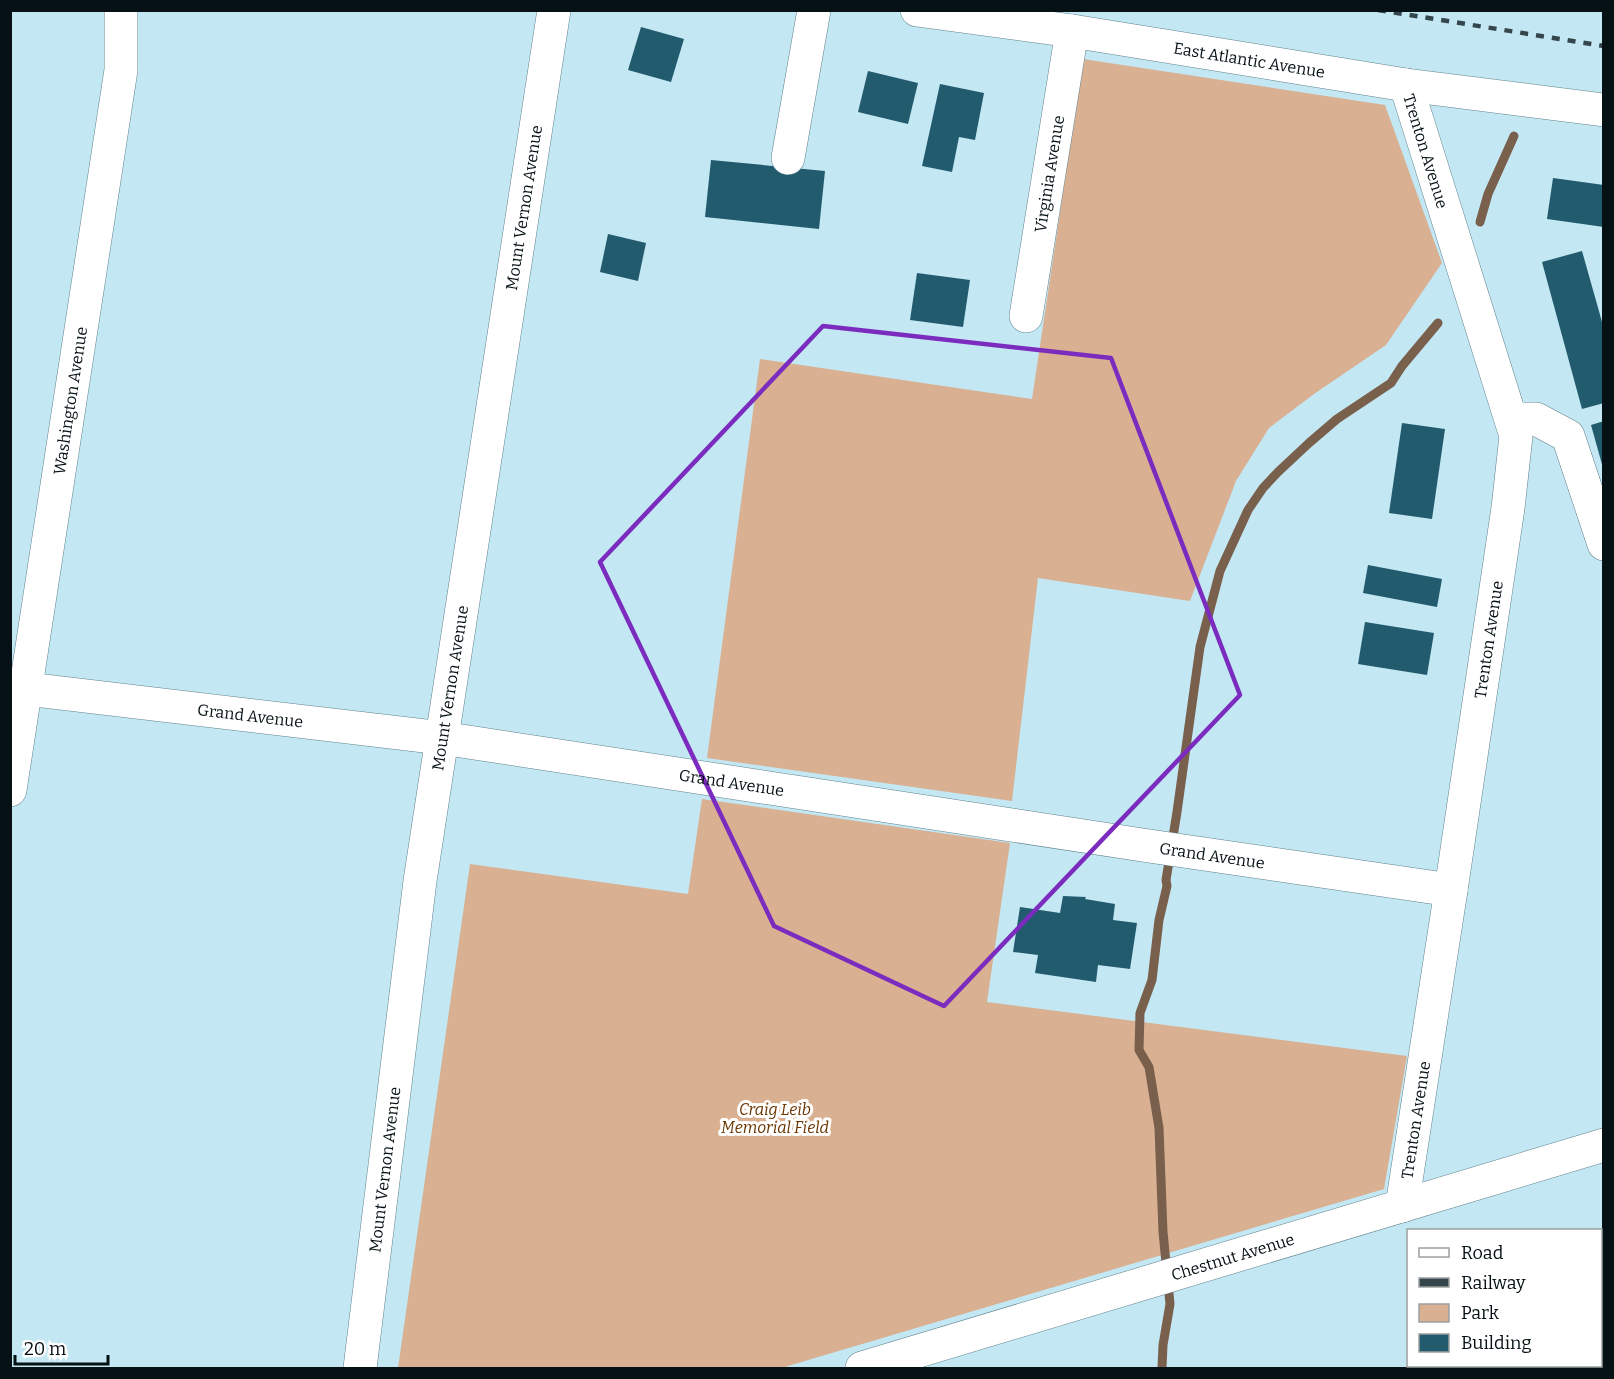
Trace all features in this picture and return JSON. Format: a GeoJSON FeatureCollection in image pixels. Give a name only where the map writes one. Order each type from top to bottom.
{"type":"FeatureCollection","features":[{"type":"Feature","properties":{"kind":"street","name":"Washington Avenue"},"geometry":{"type":"LineString","coordinates":[[10,790],[18,688],[121,70],[121,10]]}},
{"type":"Feature","properties":{"kind":"street","name":"Mount Vernon Avenue"},"geometry":{"type":"LineString","coordinates":[[360,1368],[420,881],[554,10]]}},
{"type":"Feature","properties":{"kind":"street"},"geometry":{"type":"LineString","coordinates":[[788,158],[814,10]]}},
{"type":"Feature","properties":{"kind":"street","name":"East Atlantic Avenue"},"geometry":{"type":"LineString","coordinates":[[917,10],[1072,31],[1406,85],[1592,108]]}},
{"type":"Feature","properties":{"kind":"street","name":"Virginia Avenue"},"geometry":{"type":"LineString","coordinates":[[1026,316],[1072,31]]}},
{"type":"Feature","properties":{"kind":"street","name":"Trenton Avenue"},"geometry":{"type":"LineString","coordinates":[[1402,1206],[1508,508],[1516,436],[1406,85]]}},
{"type":"Feature","properties":{"kind":"street"},"geometry":{"type":"LineString","coordinates":[[1511,419],[1536,419],[1569,436],[1604,544]]}},
{"type":"Feature","properties":{"kind":"street","name":"Grand Avenue"},"geometry":{"type":"LineString","coordinates":[[18,688],[442,738],[1451,891]]}},
{"type":"Feature","properties":{"kind":"street","name":"Chestnut Avenue"},"geometry":{"type":"LineString","coordinates":[[862,1368],[1604,1145]]}},
{"type":"Feature","properties":{"kind":"highlighted area"},"geometry":{"type":"Polygon","coordinates":[[[823,326],[1111,358],[1240,695],[944,1006],[774,926],[600,562],[823,326]]]}},
{"type":"Feature","properties":{"kind":"green space"},"geometry":{"type":"Polygon","coordinates":[[[1083,59],[1385,105],[1442,263],[1386,345],[1269,428],[1236,481],[1190,601],[1038,578],[1012,801],[707,758],[760,359],[1032,399],[1083,59]]]}},
{"type":"Feature","properties":{"kind":"green space","name":"Craig Leib Memorial Field"},"geometry":{"type":"Polygon","coordinates":[[[702,799],[1010,843],[987,1002],[1407,1056],[1384,1189],[784,1368],[398,1368],[470,864],[688,894],[702,799]]]}},
{"type":"Feature","properties":{"kind":"building"},"geometry":{"type":"Polygon","coordinates":[[[641,27],[684,39],[671,82],[628,70],[641,27]]]}},
{"type":"Feature","properties":{"kind":"building"},"geometry":{"type":"Polygon","coordinates":[[[868,71],[918,83],[908,124],[858,112],[868,71]]]}},
{"type":"Feature","properties":{"kind":"building"},"geometry":{"type":"Polygon","coordinates":[[[940,84],[984,93],[975,140],[959,137],[952,172],[922,166],[940,84]]]}},
{"type":"Feature","properties":{"kind":"building"},"geometry":{"type":"Polygon","coordinates":[[[711,160],[825,171],[819,229],[705,217],[711,160]]]}},
{"type":"Feature","properties":{"kind":"building"},"geometry":{"type":"Polygon","coordinates":[[[1553,178],[1604,185],[1604,227],[1547,219],[1553,178]]]}},
{"type":"Feature","properties":{"kind":"building"},"geometry":{"type":"Polygon","coordinates":[[[608,234],[646,243],[638,281],[600,272],[608,234]]]}},
{"type":"Feature","properties":{"kind":"building"},"geometry":{"type":"Polygon","coordinates":[[[1582,251],[1604,329],[1604,403],[1582,409],[1542,262],[1582,251]]]}},
{"type":"Feature","properties":{"kind":"building"},"geometry":{"type":"Polygon","coordinates":[[[917,273],[970,280],[963,327],[910,320],[917,273]]]}},
{"type":"Feature","properties":{"kind":"building"},"geometry":{"type":"Polygon","coordinates":[[[1604,421],[1604,468],[1603,468],[1591,425],[1604,421]]]}},
{"type":"Feature","properties":{"kind":"building"},"geometry":{"type":"Polygon","coordinates":[[[1402,423],[1445,429],[1432,519],[1389,513],[1402,423]]]}},
{"type":"Feature","properties":{"kind":"building"},"geometry":{"type":"Polygon","coordinates":[[[1368,565],[1442,579],[1437,607],[1363,593],[1368,565]]]}},
{"type":"Feature","properties":{"kind":"building"},"geometry":{"type":"Polygon","coordinates":[[[1365,622],[1434,633],[1427,675],[1358,664],[1365,622]]]}},
{"type":"Feature","properties":{"kind":"building"},"geometry":{"type":"Polygon","coordinates":[[[1063,896],[1086,897],[1085,899],[1115,904],[1113,920],[1137,923],[1130,969],[1098,965],[1096,982],[1035,973],[1038,955],[1013,952],[1020,907],[1060,913],[1063,896]]]}},
{"type":"Feature","properties":{"kind":"waterway"},"geometry":{"type":"LineString","coordinates":[[1480,222],[1488,194],[1514,136]]}},
{"type":"Feature","properties":{"kind":"waterway"},"geometry":{"type":"LineString","coordinates":[[1162,1368],[1163,1345],[1170,1304],[1163,1232],[1159,1128],[1149,1067],[1139,1050],[1140,1013],[1152,980],[1200,647],[1220,571],[1248,510],[1263,488],[1337,419],[1391,383],[1402,366],[1438,323]]}},
{"type":"Feature","properties":{"kind":"railway"},"geometry":{"type":"LineString","coordinates":[[1378,10],[1604,46]]}}]}
